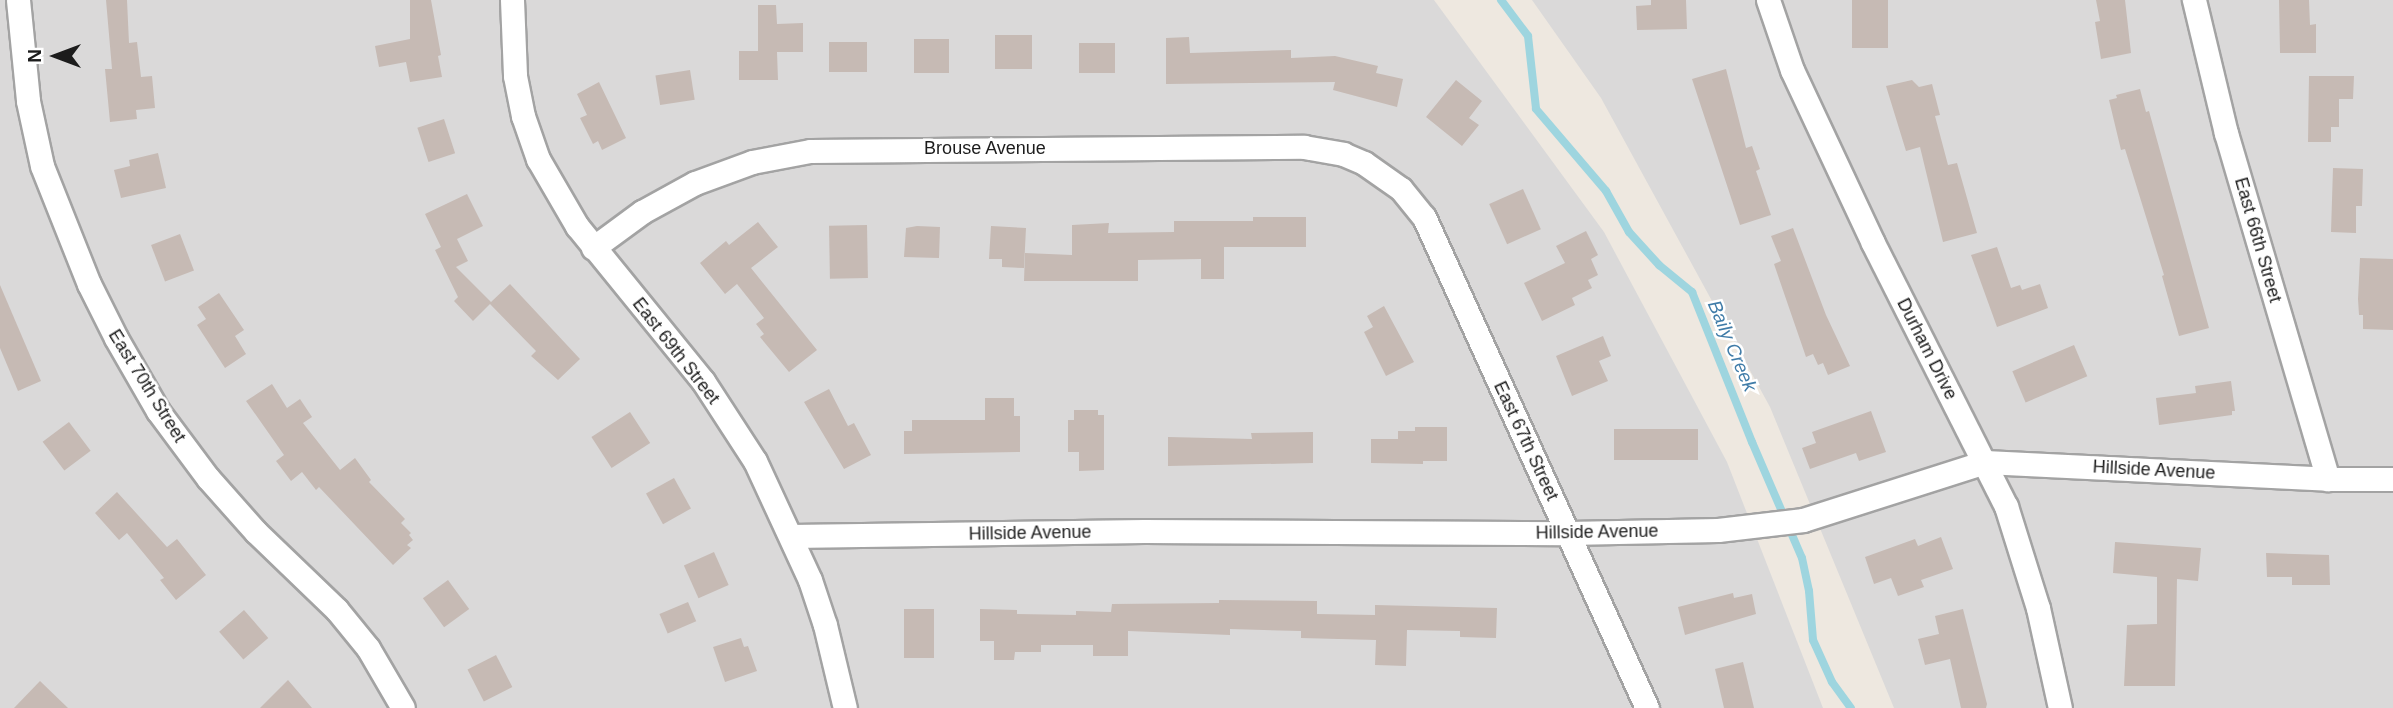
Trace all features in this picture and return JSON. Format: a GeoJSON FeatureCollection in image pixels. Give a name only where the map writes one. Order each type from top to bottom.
{"type":"FeatureCollection","features":[{"type":"Feature","properties":{"kind":"street","name":"East 70th Street"},"geometry":{"type":"LineString","coordinates":[[18,0],[28,101],[39,156],[89,284],[116,338],[158,411],[208,478],[256,532],[337,610],[368,648],[403,708]]}},
{"type":"Feature","properties":{"kind":"street","name":"East 69th Street"},"geometry":{"type":"LineString","coordinates":[[512,0],[515,76],[530,136],[548,179],[593,248],[703,381],[755,461],[791,536],[825,625],[845,708]]}},
{"type":"Feature","properties":{"kind":"street","name":"Durham Drive"},"geometry":{"type":"LineString","coordinates":[[1769,0],[1792,70],[1873,243],[1985,462],[2021,550],[2038,608],[2060,708]]}},
{"type":"Feature","properties":{"kind":"street","name":"East 66th Street"},"geometry":{"type":"LineString","coordinates":[[2194,0],[2226,133],[2328,479]]}},
{"type":"Feature","properties":{"kind":"street","name":"Brouse Avenue"},"geometry":{"type":"LineString","coordinates":[[593,248],[652,205],[717,174],[763,159],[833,149],[1304,147],[1343,154],[1364,163],[1393,182]]}},
{"type":"Feature","properties":{"kind":"street","name":"East 67th Street"},"geometry":{"type":"LineString","coordinates":[[1393,182],[1412,202],[1427,225],[1647,708]]}},
{"type":"Feature","properties":{"kind":"street","name":"Hillside Avenue"},"geometry":{"type":"LineString","coordinates":[[791,536],[1144,531],[1689,531],[1803,520],[1985,462],[2328,479],[2393,479]]}},
{"type":"Feature","properties":{"kind":"shaded area"},"geometry":{"type":"Polygon","coordinates":[[[0,0],[1434,0],[1604,232],[1727,462],[1823,708],[0,708],[0,0]]]}},
{"type":"Feature","properties":{"kind":"shaded area"},"geometry":{"type":"Polygon","coordinates":[[[1532,0],[2393,0],[2393,708],[1894,708],[1770,407],[1601,98],[1532,0]]]}},
{"type":"Feature","properties":{"kind":"building"},"geometry":{"type":"Polygon","coordinates":[[[106,0],[127,0],[129,43],[137,42],[141,77],[152,76],[155,108],[136,110],[137,119],[110,122],[105,69],[112,69],[106,0]]]}},
{"type":"Feature","properties":{"kind":"building"},"geometry":{"type":"Polygon","coordinates":[[[410,0],[431,0],[441,55],[438,56],[442,77],[410,82],[406,62],[379,67],[375,46],[410,39],[410,0]]]}},
{"type":"Feature","properties":{"kind":"building"},"geometry":{"type":"Polygon","coordinates":[[[1651,0],[1686,0],[1687,29],[1637,30],[1636,6],[1651,5],[1651,0]]]}},
{"type":"Feature","properties":{"kind":"building"},"geometry":{"type":"Polygon","coordinates":[[[1852,0],[1888,0],[1888,48],[1852,48],[1852,0]]]}},
{"type":"Feature","properties":{"kind":"building"},"geometry":{"type":"Polygon","coordinates":[[[2096,0],[2125,0],[2131,53],[2101,59],[2095,22],[2100,21],[2096,0]]]}},
{"type":"Feature","properties":{"kind":"building"},"geometry":{"type":"Polygon","coordinates":[[[2279,0],[2309,0],[2310,25],[2316,24],[2316,53],[2280,53],[2279,0]]]}},
{"type":"Feature","properties":{"kind":"building"},"geometry":{"type":"Polygon","coordinates":[[[758,5],[776,5],[777,24],[803,23],[803,52],[777,52],[778,80],[739,80],[739,51],[758,51],[758,5]]]}},
{"type":"Feature","properties":{"kind":"building"},"geometry":{"type":"Polygon","coordinates":[[[995,35],[1032,35],[1032,69],[995,69],[995,35]]]}},
{"type":"Feature","properties":{"kind":"building"},"geometry":{"type":"Polygon","coordinates":[[[1189,37],[1190,53],[1291,50],[1291,58],[1335,56],[1378,66],[1376,73],[1403,79],[1397,107],[1333,90],[1335,82],[1166,84],[1166,38],[1189,37]]]}},
{"type":"Feature","properties":{"kind":"building"},"geometry":{"type":"Polygon","coordinates":[[[914,39],[949,39],[949,73],[914,73],[914,39]]]}},
{"type":"Feature","properties":{"kind":"building"},"geometry":{"type":"Polygon","coordinates":[[[829,42],[867,42],[867,72],[829,72],[829,42]]]}},
{"type":"Feature","properties":{"kind":"building"},"geometry":{"type":"Polygon","coordinates":[[[1079,43],[1115,43],[1115,73],[1079,73],[1079,43]]]}},
{"type":"Feature","properties":{"kind":"building"},"geometry":{"type":"Polygon","coordinates":[[[1726,69],[1746,148],[1752,146],[1760,169],[1756,171],[1771,215],[1740,225],[1692,79],[1726,69]]]}},
{"type":"Feature","properties":{"kind":"building"},"geometry":{"type":"Polygon","coordinates":[[[690,70],[695,100],[660,105],[655,75],[690,70]]]}},
{"type":"Feature","properties":{"kind":"building"},"geometry":{"type":"Polygon","coordinates":[[[2309,76],[2354,76],[2353,99],[2339,99],[2339,127],[2331,127],[2331,142],[2308,142],[2309,76]]]}},
{"type":"Feature","properties":{"kind":"building"},"geometry":{"type":"Polygon","coordinates":[[[1456,80],[1482,101],[1469,118],[1479,125],[1462,146],[1426,117],[1456,80]]]}},
{"type":"Feature","properties":{"kind":"building"},"geometry":{"type":"Polygon","coordinates":[[[1912,80],[1919,87],[1932,84],[1940,115],[1935,116],[1948,165],[1957,163],[1977,233],[1943,242],[1920,147],[1906,151],[1886,86],[1912,80]]]}},
{"type":"Feature","properties":{"kind":"building"},"geometry":{"type":"Polygon","coordinates":[[[599,82],[626,138],[602,150],[598,141],[593,144],[580,118],[587,115],[577,94],[599,82]]]}},
{"type":"Feature","properties":{"kind":"building"},"geometry":{"type":"Polygon","coordinates":[[[2140,89],[2146,112],[2149,111],[2209,328],[2179,336],[2162,276],[2164,275],[2125,149],[2121,150],[2109,100],[2117,98],[2116,95],[2140,89]]]}},
{"type":"Feature","properties":{"kind":"building"},"geometry":{"type":"Polygon","coordinates":[[[444,119],[455,153],[428,162],[417,128],[444,119]]]}},
{"type":"Feature","properties":{"kind":"building"},"geometry":{"type":"Polygon","coordinates":[[[158,153],[166,188],[121,198],[114,170],[130,166],[129,160],[158,153]]]}},
{"type":"Feature","properties":{"kind":"building"},"geometry":{"type":"Polygon","coordinates":[[[2333,168],[2363,169],[2362,206],[2356,206],[2356,233],[2331,232],[2333,168]]]}},
{"type":"Feature","properties":{"kind":"building"},"geometry":{"type":"Polygon","coordinates":[[[1523,189],[1541,229],[1507,244],[1489,204],[1523,189]]]}},
{"type":"Feature","properties":{"kind":"building"},"geometry":{"type":"Polygon","coordinates":[[[467,194],[483,226],[457,239],[468,261],[456,267],[491,302],[510,284],[580,359],[558,380],[531,356],[536,351],[490,304],[473,321],[454,301],[458,297],[435,250],[441,247],[425,214],[467,194]]]}},
{"type":"Feature","properties":{"kind":"building"},"geometry":{"type":"Polygon","coordinates":[[[1253,217],[1306,217],[1306,247],[1224,247],[1224,279],[1201,279],[1201,259],[1138,260],[1138,281],[1024,281],[1025,253],[1072,255],[1072,225],[1109,223],[1108,233],[1174,232],[1174,221],[1253,221],[1253,217]]]}},
{"type":"Feature","properties":{"kind":"building"},"geometry":{"type":"Polygon","coordinates":[[[758,222],[778,247],[751,268],[817,350],[789,372],[760,337],[764,334],[756,324],[764,318],[737,284],[725,294],[700,263],[726,241],[729,245],[758,222]]]}},
{"type":"Feature","properties":{"kind":"building"},"geometry":{"type":"Polygon","coordinates":[[[867,225],[868,278],[830,279],[829,226],[867,225]]]}},
{"type":"Feature","properties":{"kind":"building"},"geometry":{"type":"Polygon","coordinates":[[[991,226],[1026,228],[1024,268],[1002,267],[1002,259],[989,259],[991,226]]]}},
{"type":"Feature","properties":{"kind":"building"},"geometry":{"type":"Polygon","coordinates":[[[940,227],[939,258],[904,257],[906,228],[940,227]]]}},
{"type":"Feature","properties":{"kind":"building"},"geometry":{"type":"Polygon","coordinates":[[[1793,228],[1826,315],[1850,366],[1828,375],[1823,363],[1818,365],[1813,354],[1806,357],[1774,264],[1781,261],[1771,236],[1793,228]]]}},
{"type":"Feature","properties":{"kind":"building"},"geometry":{"type":"Polygon","coordinates":[[[1586,231],[1598,255],[1591,259],[1598,275],[1588,280],[1592,288],[1572,298],[1575,305],[1542,321],[1524,283],[1565,263],[1556,246],[1586,231]]]}},
{"type":"Feature","properties":{"kind":"building"},"geometry":{"type":"Polygon","coordinates":[[[180,234],[194,270],[165,282],[151,245],[180,234]]]}},
{"type":"Feature","properties":{"kind":"building"},"geometry":{"type":"Polygon","coordinates":[[[1997,247],[2011,288],[2020,285],[2022,290],[2040,284],[2048,308],[1997,327],[1971,255],[1997,247]]]}},
{"type":"Feature","properties":{"kind":"building"},"geometry":{"type":"Polygon","coordinates":[[[2360,258],[2393,259],[2393,330],[2363,329],[2363,315],[2359,315],[2358,299],[2360,258]]]}},
{"type":"Feature","properties":{"kind":"building"},"geometry":{"type":"Polygon","coordinates":[[[0,285],[41,381],[18,391],[0,348],[0,285]]]}},
{"type":"Feature","properties":{"kind":"building"},"geometry":{"type":"Polygon","coordinates":[[[219,293],[244,330],[235,336],[246,354],[225,368],[197,325],[206,319],[198,307],[219,293]]]}},
{"type":"Feature","properties":{"kind":"building"},"geometry":{"type":"Polygon","coordinates":[[[1384,306],[1414,362],[1386,376],[1364,332],[1373,327],[1367,316],[1384,306]]]}},
{"type":"Feature","properties":{"kind":"building"},"geometry":{"type":"Polygon","coordinates":[[[1603,336],[1611,356],[1599,361],[1608,381],[1572,396],[1556,356],[1603,336]]]}},
{"type":"Feature","properties":{"kind":"building"},"geometry":{"type":"Polygon","coordinates":[[[2074,345],[2087,376],[2026,402],[2012,371],[2074,345]]]}},
{"type":"Feature","properties":{"kind":"building"},"geometry":{"type":"Polygon","coordinates":[[[2231,381],[2235,411],[2232,411],[2232,415],[2159,425],[2156,398],[2196,393],[2195,386],[2231,381]]]}},
{"type":"Feature","properties":{"kind":"building"},"geometry":{"type":"Polygon","coordinates":[[[272,384],[287,408],[300,399],[312,417],[303,423],[340,470],[355,458],[371,480],[369,482],[405,519],[401,523],[411,533],[409,535],[413,540],[407,545],[411,548],[393,565],[319,487],[316,490],[302,472],[291,481],[276,461],[284,455],[246,401],[272,384]]]}},
{"type":"Feature","properties":{"kind":"building"},"geometry":{"type":"Polygon","coordinates":[[[829,389],[848,426],[854,423],[871,455],[844,469],[804,402],[829,389]]]}},
{"type":"Feature","properties":{"kind":"building"},"geometry":{"type":"Polygon","coordinates":[[[985,398],[1014,398],[1014,416],[1020,416],[1020,452],[904,454],[904,431],[912,431],[912,420],[985,420],[985,398]]]}},
{"type":"Feature","properties":{"kind":"building"},"geometry":{"type":"Polygon","coordinates":[[[1074,410],[1098,410],[1098,415],[1104,415],[1104,470],[1079,471],[1079,452],[1068,452],[1068,420],[1074,420],[1074,410]]]}},
{"type":"Feature","properties":{"kind":"building"},"geometry":{"type":"Polygon","coordinates":[[[1871,411],[1886,452],[1859,461],[1856,453],[1810,469],[1802,448],[1816,443],[1812,432],[1871,411]]]}},
{"type":"Feature","properties":{"kind":"building"},"geometry":{"type":"Polygon","coordinates":[[[630,412],[650,443],[612,468],[591,437],[630,412]]]}},
{"type":"Feature","properties":{"kind":"building"},"geometry":{"type":"Polygon","coordinates":[[[69,422],[91,451],[64,471],[43,442],[69,422]]]}},
{"type":"Feature","properties":{"kind":"building"},"geometry":{"type":"Polygon","coordinates":[[[1415,427],[1447,427],[1447,461],[1423,461],[1423,464],[1371,463],[1371,439],[1398,439],[1398,431],[1415,431],[1415,427]]]}},
{"type":"Feature","properties":{"kind":"building"},"geometry":{"type":"Polygon","coordinates":[[[1614,429],[1698,429],[1698,460],[1614,460],[1614,429]]]}},
{"type":"Feature","properties":{"kind":"building"},"geometry":{"type":"Polygon","coordinates":[[[1313,432],[1313,463],[1168,466],[1168,437],[1252,439],[1251,433],[1313,432]]]}},
{"type":"Feature","properties":{"kind":"building"},"geometry":{"type":"Polygon","coordinates":[[[674,478],[691,509],[663,524],[646,494],[674,478]]]}},
{"type":"Feature","properties":{"kind":"building"},"geometry":{"type":"Polygon","coordinates":[[[117,492],[167,547],[177,539],[206,575],[176,600],[160,580],[164,578],[127,533],[119,540],[95,513],[117,492]]]}},
{"type":"Feature","properties":{"kind":"building"},"geometry":{"type":"Polygon","coordinates":[[[1941,537],[1953,569],[1921,580],[1924,587],[1898,596],[1891,578],[1874,584],[1865,557],[1915,539],[1918,546],[1941,537]]]}},
{"type":"Feature","properties":{"kind":"building"},"geometry":{"type":"Polygon","coordinates":[[[2115,542],[2201,548],[2198,581],[2177,579],[2175,686],[2124,686],[2127,625],[2157,624],[2157,577],[2113,573],[2115,542]]]}},
{"type":"Feature","properties":{"kind":"building"},"geometry":{"type":"Polygon","coordinates":[[[714,552],[729,585],[698,598],[684,565],[714,552]]]}},
{"type":"Feature","properties":{"kind":"building"},"geometry":{"type":"Polygon","coordinates":[[[2266,553],[2329,555],[2330,585],[2292,585],[2292,577],[2267,577],[2266,553]]]}},
{"type":"Feature","properties":{"kind":"building"},"geometry":{"type":"Polygon","coordinates":[[[448,580],[469,609],[444,627],[423,598],[448,580]]]}},
{"type":"Feature","properties":{"kind":"building"},"geometry":{"type":"Polygon","coordinates":[[[1733,593],[1734,598],[1752,594],[1756,614],[1685,635],[1678,607],[1733,593]]]}},
{"type":"Feature","properties":{"kind":"building"},"geometry":{"type":"Polygon","coordinates":[[[1219,600],[1317,601],[1317,614],[1375,615],[1375,605],[1497,608],[1496,638],[1460,637],[1460,631],[1407,630],[1406,666],[1375,665],[1376,640],[1301,638],[1301,631],[1230,629],[1230,635],[1128,631],[1128,656],[1093,656],[1093,645],[1041,645],[1041,652],[1015,652],[1014,660],[994,660],[994,641],[980,641],[980,609],[1017,610],[1017,614],[1076,615],[1076,611],[1111,612],[1112,604],[1219,603],[1219,600]]]}},
{"type":"Feature","properties":{"kind":"building"},"geometry":{"type":"Polygon","coordinates":[[[688,602],[696,621],[668,633],[659,614],[688,602]]]}},
{"type":"Feature","properties":{"kind":"building"},"geometry":{"type":"Polygon","coordinates":[[[904,609],[934,609],[934,658],[904,658],[904,609]]]}},
{"type":"Feature","properties":{"kind":"building"},"geometry":{"type":"Polygon","coordinates":[[[1963,609],[1986,708],[1961,708],[1950,659],[1925,665],[1918,639],[1939,634],[1935,616],[1963,609]]]}},
{"type":"Feature","properties":{"kind":"building"},"geometry":{"type":"Polygon","coordinates":[[[244,610],[268,638],[243,660],[219,632],[244,610]]]}},
{"type":"Feature","properties":{"kind":"building"},"geometry":{"type":"Polygon","coordinates":[[[741,638],[744,647],[748,646],[757,671],[725,682],[713,647],[741,638]]]}},
{"type":"Feature","properties":{"kind":"building"},"geometry":{"type":"Polygon","coordinates":[[[496,655],[512,687],[484,702],[467,670],[496,655]]]}},
{"type":"Feature","properties":{"kind":"building"},"geometry":{"type":"Polygon","coordinates":[[[1743,662],[1754,708],[1724,708],[1715,669],[1743,662]]]}},
{"type":"Feature","properties":{"kind":"building"},"geometry":{"type":"Polygon","coordinates":[[[288,680],[312,708],[260,708],[288,680]]]}},
{"type":"Feature","properties":{"kind":"building"},"geometry":{"type":"Polygon","coordinates":[[[40,681],[68,708],[14,708],[40,681]]]}},
{"type":"Feature","properties":{"kind":"waterway","name":"Baily Creek"},"geometry":{"type":"LineString","coordinates":[[1501,0],[1528,36],[1536,109],[1606,191],[1629,232],[1659,265],[1692,292],[1802,558],[1809,591],[1813,640],[1832,682],[1851,708]]}}]}
